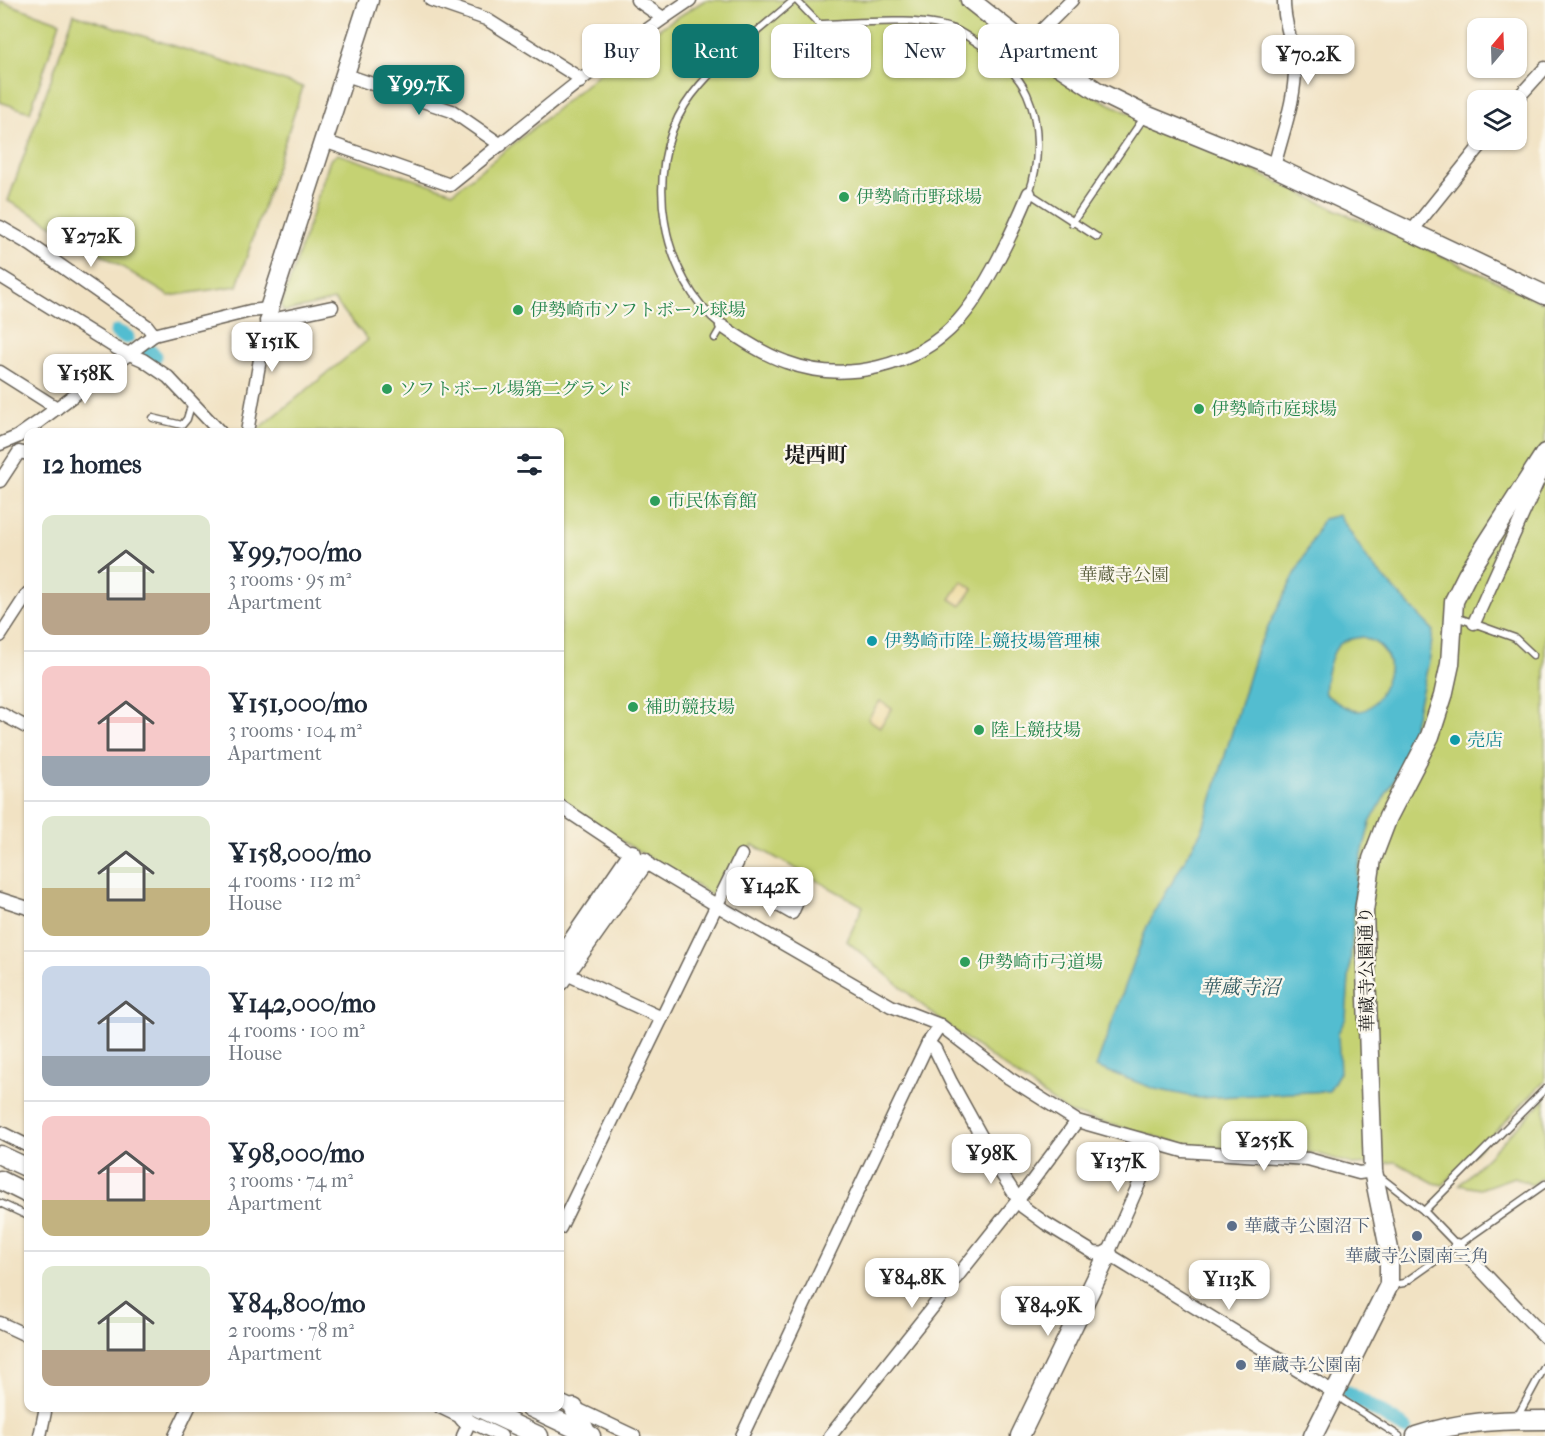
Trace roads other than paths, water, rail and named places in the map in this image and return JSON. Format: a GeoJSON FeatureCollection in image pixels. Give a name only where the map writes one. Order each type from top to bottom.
{"type":"FeatureCollection","features":[{"type":"Feature","properties":{"kind":"street"},"geometry":{"type":"LineString","coordinates":[[248,428],[268,315],[369,0]]}},
{"type":"Feature","properties":{"kind":"street"},"geometry":{"type":"LineString","coordinates":[[431,0],[446,2],[486,19],[578,77],[580,81]]}},
{"type":"Feature","properties":{"kind":"street"},"geometry":{"type":"LineString","coordinates":[[637,0],[663,18]]}},
{"type":"Feature","properties":{"kind":"street"},"geometry":{"type":"LineString","coordinates":[[324,141],[450,185],[580,81],[690,0]]}},
{"type":"Feature","properties":{"kind":"street"},"geometry":{"type":"LineString","coordinates":[[970,0],[1000,24]]}},
{"type":"Feature","properties":{"kind":"street"},"geometry":{"type":"LineString","coordinates":[[1048,24],[1072,0]]}},
{"type":"Feature","properties":{"kind":"street"},"geometry":{"type":"LineString","coordinates":[[1274,167],[1292,97],[1295,64],[1284,16],[1284,0]]}},
{"type":"Feature","properties":{"kind":"street"},"geometry":{"type":"LineString","coordinates":[[1525,90],[1545,68]]}},
{"type":"Feature","properties":{"kind":"street"},"geometry":{"type":"LineString","coordinates":[[346,75],[452,111],[501,145]]}},
{"type":"Feature","properties":{"kind":"street"},"geometry":{"type":"LineString","coordinates":[[1077,78],[1097,91],[1146,115],[1274,167],[1545,295]]}},
{"type":"Feature","properties":{"kind":"street"},"geometry":{"type":"LineString","coordinates":[[1411,232],[1477,150]]}},
{"type":"Feature","properties":{"kind":"street"},"geometry":{"type":"LineString","coordinates":[[722,326],[748,343],[787,362],[828,372],[864,371],[893,363],[936,342],[959,320],[978,295],[1021,213],[1029,192]]}},
{"type":"Feature","properties":{"kind":"street"},"geometry":{"type":"LineString","coordinates":[[0,227],[31,245],[147,326],[154,335]]}},
{"type":"Feature","properties":{"kind":"street"},"geometry":{"type":"LineString","coordinates":[[0,276],[116,348],[143,360],[168,377],[216,428]]}},
{"type":"Feature","properties":{"kind":"street"},"geometry":{"type":"LineString","coordinates":[[29,428],[154,335],[250,311],[268,315],[332,307]]}},
{"type":"Feature","properties":{"kind":"street"},"geometry":{"type":"LineString","coordinates":[[0,372],[57,408]]}},
{"type":"Feature","properties":{"kind":"street"},"geometry":{"type":"LineString","coordinates":[[0,444],[24,432]]}},
{"type":"Feature","properties":{"kind":"street"},"geometry":{"type":"LineString","coordinates":[[0,481],[19,452],[24,453]]}},
{"type":"Feature","properties":{"kind":"street","name":"華蔵寺公園通り"},"geometry":{"type":"LineString","coordinates":[[1313,1436],[1389,1286],[1389,1249],[1372,1171],[1364,911],[1372,858],[1388,817],[1430,736],[1443,696],[1450,664],[1454,601],[1467,575],[1545,453]]}},
{"type":"Feature","properties":{"kind":"street"},"geometry":{"type":"LineString","coordinates":[[1474,623],[1545,465]]}},
{"type":"Feature","properties":{"kind":"street"},"geometry":{"type":"LineString","coordinates":[[0,636],[24,599]]}},
{"type":"Feature","properties":{"kind":"street"},"geometry":{"type":"LineString","coordinates":[[0,712],[24,726]]}},
{"type":"Feature","properties":{"kind":"street"},"geometry":{"type":"LineString","coordinates":[[564,809],[638,858],[891,1006],[940,1025],[1009,1078],[1077,1121],[1193,1153],[1308,1160],[1359,1173],[1372,1171]]}},
{"type":"Feature","properties":{"kind":"street"},"geometry":{"type":"LineString","coordinates":[[565,1204],[662,1018],[741,855]]}},
{"type":"Feature","properties":{"kind":"street"},"geometry":{"type":"LineString","coordinates":[[564,967],[638,858]]}},
{"type":"Feature","properties":{"kind":"street"},"geometry":{"type":"LineString","coordinates":[[731,878],[792,913],[796,902]]}},
{"type":"Feature","properties":{"kind":"street"},"geometry":{"type":"LineString","coordinates":[[0,899],[24,907]]}},
{"type":"Feature","properties":{"kind":"street"},"geometry":{"type":"LineString","coordinates":[[564,972],[662,1018]]}},
{"type":"Feature","properties":{"kind":"street"},"geometry":{"type":"LineString","coordinates":[[742,1436],[928,1043],[940,1025]]}},
{"type":"Feature","properties":{"kind":"street"},"geometry":{"type":"LineString","coordinates":[[928,1043],[935,1049],[957,1093],[1023,1207],[1094,1253],[1108,1254],[1335,1393]]}},
{"type":"Feature","properties":{"kind":"street"},"geometry":{"type":"LineString","coordinates":[[830,1436],[1018,1200],[1077,1121]]}},
{"type":"Feature","properties":{"kind":"street"},"geometry":{"type":"LineString","coordinates":[[0,1132],[24,1144]]}},
{"type":"Feature","properties":{"kind":"street"},"geometry":{"type":"LineString","coordinates":[[1020,1436],[1108,1254],[1157,1143]]}},
{"type":"Feature","properties":{"kind":"street"},"geometry":{"type":"LineString","coordinates":[[0,1155],[24,1166]]}},
{"type":"Feature","properties":{"kind":"street"},"geometry":{"type":"LineString","coordinates":[[0,1180],[24,1192]]}},
{"type":"Feature","properties":{"kind":"street"},"geometry":{"type":"LineString","coordinates":[[1457,1245],[1545,1337]]}},
{"type":"Feature","properties":{"kind":"street"},"geometry":{"type":"LineString","coordinates":[[0,1323],[24,1334]]}},
{"type":"Feature","properties":{"kind":"street"},"geometry":{"type":"LineString","coordinates":[[567,1404],[589,1435]]}},
{"type":"Feature","properties":{"kind":"street"},"geometry":{"type":"LineString","coordinates":[[567,1404],[634,1436]]}},
{"type":"Feature","properties":{"kind":"street"},"geometry":{"type":"LineString","coordinates":[[40,1436],[45,1412]]}},
{"type":"Feature","properties":{"kind":"street"},"geometry":{"type":"LineString","coordinates":[[175,1436],[187,1412]]}},
{"type":"Feature","properties":{"kind":"street"},"geometry":{"type":"LineString","coordinates":[[452,1412],[501,1436]]}},
{"type":"Feature","properties":{"kind":"street"},"geometry":{"type":"LineString","coordinates":[[541,1412],[589,1435]]}},
{"type":"Feature","properties":{"kind":"street"},"geometry":{"type":"LineString","coordinates":[[466,1418],[539,1436]]}},
{"type":"Feature","properties":{"kind":"street"},"geometry":{"type":"LineString","coordinates":[[1416,1436],[1440,1428],[1478,1421],[1545,1420]]}},
{"type":"Feature","properties":{"kind":"lane"},"geometry":{"type":"LineString","coordinates":[[715,338],[722,326],[700,305],[682,278],[668,245],[663,168],[669,136],[685,105],[708,76],[795,0],[819,24],[924,23],[956,30],[988,50],[1009,69],[1027,93],[1035,124],[1037,156],[1029,192],[1072,223],[1097,237]]}},
{"type":"Feature","properties":{"kind":"lane"},"geometry":{"type":"LineString","coordinates":[[1072,223],[1146,115]]}},
{"type":"Feature","properties":{"kind":"lane"},"geometry":{"type":"LineString","coordinates":[[153,418],[182,424],[187,419],[192,401]]}},
{"type":"Feature","properties":{"kind":"lane"},"geometry":{"type":"LineString","coordinates":[[1453,615],[1515,638],[1533,655]]}},
{"type":"Feature","properties":{"kind":"lane"},"geometry":{"type":"LineString","coordinates":[[1424,1211],[1545,1089]]}},
{"type":"Feature","properties":{"kind":"lane"},"geometry":{"type":"LineString","coordinates":[[1372,1171],[1424,1211],[1457,1245]]}},
{"type":"Feature","properties":{"kind":"lane"},"geometry":{"type":"LineString","coordinates":[[1389,1286],[1404,1283],[1545,1184]]}},
{"type":"Feature","properties":{"kind":"lane"},"geometry":{"type":"LineString","coordinates":[[0,1203],[24,1214]]}},
{"type":"Feature","properties":{"kind":"lane"},"geometry":{"type":"LineString","coordinates":[[1519,1420],[1520,1412],[1545,1366]]}},
{"type":"Feature","properties":{"kind":"lane"},"geometry":{"type":"LineString","coordinates":[[1335,1393],[1400,1436]]}},
{"type":"Feature","properties":{"kind":"water","name":"華蔵寺沼"},"geometry":{"type":"Polygon","coordinates":[[[1339,515],[1370,563],[1433,630],[1430,657],[1406,758],[1370,823],[1357,874],[1346,1018],[1338,1033],[1340,1072],[1329,1091],[1199,1098],[1155,1089],[1096,1067],[1147,926],[1203,828],[1257,649],[1323,519],[1339,515]],[[1363,637],[1342,642],[1337,647],[1328,668],[1325,683],[1325,694],[1345,707],[1359,711],[1371,705],[1381,692],[1389,668],[1388,657],[1383,649],[1363,637]]]}},
{"type":"Feature","properties":{"kind":"waterway"},"geometry":{"type":"LineString","coordinates":[[117,332],[127,337]]}},
{"type":"Feature","properties":{"kind":"waterway"},"geometry":{"type":"LineString","coordinates":[[149,351],[155,356]]}},
{"type":"Feature","properties":{"kind":"waterway"},"geometry":{"type":"LineString","coordinates":[[1348,1393],[1405,1428]]}},
{"type":"Feature","properties":{"kind":"place","name":"伊勢崎市野球場"},"geometry":{"type":"Point","coordinates":[844,197]}},
{"type":"Feature","properties":{"kind":"place","name":"伊勢崎市ソフトボール球場"},"geometry":{"type":"Point","coordinates":[518,310]}},
{"type":"Feature","properties":{"kind":"place","name":"ソフトボール場第二グランド"},"geometry":{"type":"Point","coordinates":[387,389]}},
{"type":"Feature","properties":{"kind":"place","name":"伊勢崎市庭球場"},"geometry":{"type":"Point","coordinates":[1199,409]}},
{"type":"Feature","properties":{"kind":"place","name":"市民体育館"},"geometry":{"type":"Point","coordinates":[655,501]}},
{"type":"Feature","properties":{"kind":"place","name":"伊勢崎市陸上競技場管理棟"},"geometry":{"type":"Point","coordinates":[872,641]}},
{"type":"Feature","properties":{"kind":"place","name":"補助競技場"},"geometry":{"type":"Point","coordinates":[633,707]}},
{"type":"Feature","properties":{"kind":"place","name":"陸上競技場"},"geometry":{"type":"Point","coordinates":[979,730]}},
{"type":"Feature","properties":{"kind":"place","name":"売店"},"geometry":{"type":"Point","coordinates":[1455,740]}},
{"type":"Feature","properties":{"kind":"place","name":"伊勢崎市弓道場"},"geometry":{"type":"Point","coordinates":[965,962]}},
{"type":"Feature","properties":{"kind":"place","name":"華蔵寺公園沼下"},"geometry":{"type":"Point","coordinates":[1232,1226]}},
{"type":"Feature","properties":{"kind":"place","name":"華蔵寺公園南三角"},"geometry":{"type":"Point","coordinates":[1417,1236]}},
{"type":"Feature","properties":{"kind":"place","name":"華蔵寺公園南"},"geometry":{"type":"Point","coordinates":[1241,1365]}},
{"type":"Feature","properties":{"kind":"district","name":"堤西町"},"geometry":{"type":"Point","coordinates":[816,455]}},
{"type":"Feature","properties":{"kind":"park label","name":"華蔵寺公園"},"geometry":{"type":"Point","coordinates":[1124,575]}}]}
